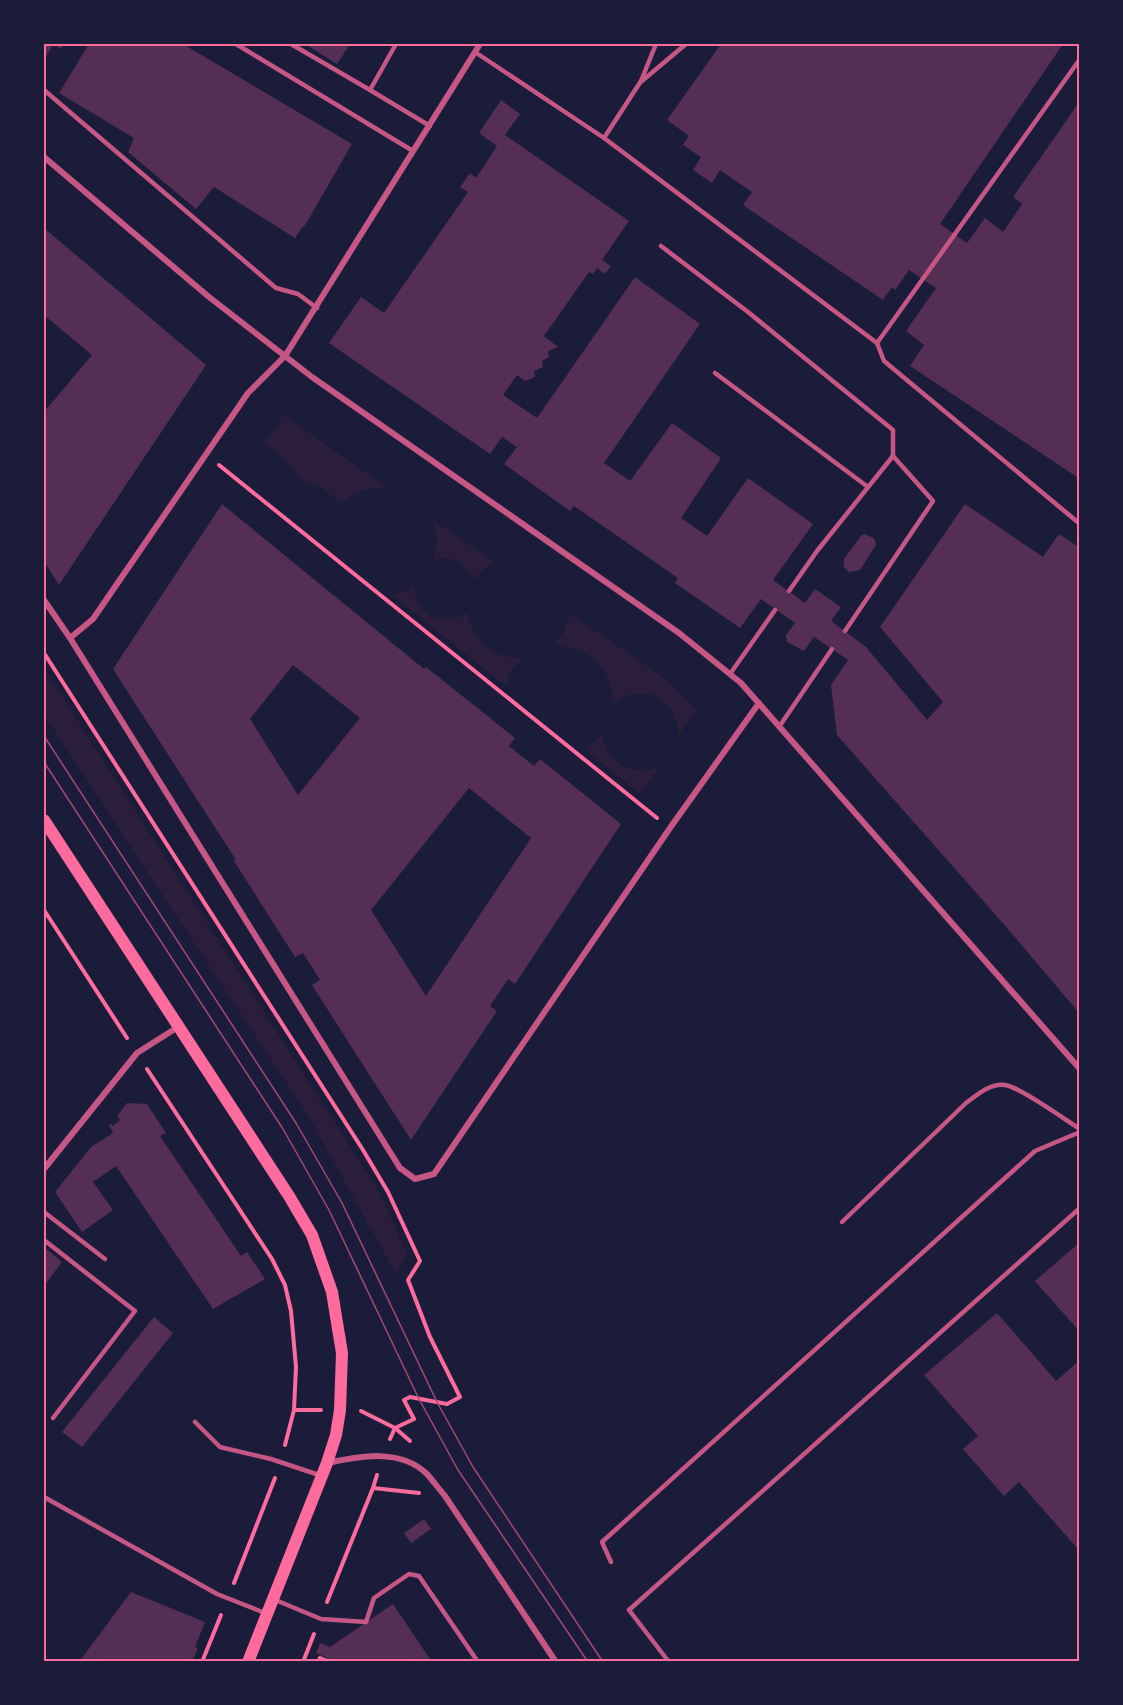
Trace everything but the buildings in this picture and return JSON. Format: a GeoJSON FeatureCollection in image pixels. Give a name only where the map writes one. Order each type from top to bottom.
{"type":"FeatureCollection","features":[{"type":"Feature","properties":{"kind":"main road"},"geometry":{"type":"LineString","coordinates":[[44,820],[300,1215],[312,1235],[332,1292],[342,1353],[340,1410],[336,1435],[248,1662]]}},
{"type":"Feature","properties":{"kind":"street"},"geometry":{"type":"LineString","coordinates":[[70,638],[93,619],[248,393],[285,356],[480,44]]}},
{"type":"Feature","properties":{"kind":"street"},"geometry":{"type":"LineString","coordinates":[[44,157],[209,297],[285,356],[680,633],[741,683],[1080,1069]]}},
{"type":"Feature","properties":{"kind":"street"},"geometry":{"type":"LineString","coordinates":[[44,600],[70,638],[400,1168],[415,1179],[434,1174],[670,828],[759,703]]}},
{"type":"Feature","properties":{"kind":"street"},"geometry":{"type":"LineString","coordinates":[[44,1169],[137,1053],[179,1026]]}},
{"type":"Feature","properties":{"kind":"street"},"geometry":{"type":"LineString","coordinates":[[327,1463],[355,1457],[383,1456],[408,1461],[426,1474],[445,1496],[556,1662]]}},
{"type":"Feature","properties":{"kind":"lane"},"geometry":{"type":"LineString","coordinates":[[236,44],[414,151]]}},
{"type":"Feature","properties":{"kind":"lane"},"geometry":{"type":"LineString","coordinates":[[291,44],[430,126]]}},
{"type":"Feature","properties":{"kind":"lane"},"geometry":{"type":"LineString","coordinates":[[370,90],[396,44]]}},
{"type":"Feature","properties":{"kind":"lane"},"geometry":{"type":"LineString","coordinates":[[604,138],[641,81],[656,44]]}},
{"type":"Feature","properties":{"kind":"lane"},"geometry":{"type":"LineString","coordinates":[[641,81],[686,44]]}},
{"type":"Feature","properties":{"kind":"lane"},"geometry":{"type":"LineString","coordinates":[[475,52],[604,138],[877,343],[884,361],[1080,524]]}},
{"type":"Feature","properties":{"kind":"lane"},"geometry":{"type":"LineString","coordinates":[[877,343],[1080,59]]}},
{"type":"Feature","properties":{"kind":"lane"},"geometry":{"type":"LineString","coordinates":[[44,90],[276,288],[298,294],[317,308]]}},
{"type":"Feature","properties":{"kind":"lane"},"geometry":{"type":"LineString","coordinates":[[661,246],[748,312],[893,430],[893,456],[789,591]]}},
{"type":"Feature","properties":{"kind":"lane"},"geometry":{"type":"LineString","coordinates":[[715,373],[868,487]]}},
{"type":"Feature","properties":{"kind":"lane"},"geometry":{"type":"LineString","coordinates":[[844,631],[933,501],[893,456]]}},
{"type":"Feature","properties":{"kind":"lane"},"geometry":{"type":"LineString","coordinates":[[730,674],[776,610]]}},
{"type":"Feature","properties":{"kind":"lane"},"geometry":{"type":"LineString","coordinates":[[779,727],[832,649]]}},
{"type":"Feature","properties":{"kind":"lane"},"geometry":{"type":"LineString","coordinates":[[842,1222],[966,1103],[986,1089],[1004,1085],[1023,1094],[1080,1130]]}},
{"type":"Feature","properties":{"kind":"lane"},"geometry":{"type":"LineString","coordinates":[[611,1562],[602,1542],[1035,1151],[1080,1130]]}},
{"type":"Feature","properties":{"kind":"lane"},"geometry":{"type":"LineString","coordinates":[[669,1662],[629,1610],[1080,1208]]}},
{"type":"Feature","properties":{"kind":"lane"},"geometry":{"type":"LineString","coordinates":[[44,1212],[105,1259]]}},
{"type":"Feature","properties":{"kind":"lane"},"geometry":{"type":"LineString","coordinates":[[44,1240],[135,1311],[53,1418]]}},
{"type":"Feature","properties":{"kind":"lane"},"geometry":{"type":"LineString","coordinates":[[195,1422],[220,1447],[322,1476]]}},
{"type":"Feature","properties":{"kind":"lane"},"geometry":{"type":"LineString","coordinates":[[44,1497],[228,1598],[267,1614]]}},
{"type":"Feature","properties":{"kind":"lane"},"geometry":{"type":"LineString","coordinates":[[273,1599],[321,1619],[366,1622],[374,1598],[409,1574],[419,1576],[478,1662]]}},
{"type":"Feature","properties":{"kind":"path"},"geometry":{"type":"LineString","coordinates":[[205,454],[670,828]]}},
{"type":"Feature","properties":{"kind":"path"},"geometry":{"type":"LineString","coordinates":[[44,652],[363,1150],[388,1192],[420,1261],[408,1280],[430,1336],[460,1397],[447,1404],[410,1397],[404,1400],[414,1419],[395,1428]]}},
{"type":"Feature","properties":{"kind":"path"},"geometry":{"type":"LineString","coordinates":[[44,910],[272,1259],[285,1285],[291,1311],[296,1367],[294,1410],[282,1463],[202,1662]]}},
{"type":"Feature","properties":{"kind":"path"},"geometry":{"type":"LineString","coordinates":[[303,1662],[373,1488],[445,1496]]}},
{"type":"Feature","properties":{"kind":"path"},"geometry":{"type":"LineString","coordinates":[[318,1662],[320,1658],[328,1662]]}},
{"type":"Feature","properties":{"kind":"shaded area"},"geometry":{"type":"Polygon","coordinates":[[[284,414],[388,488],[363,491],[341,503],[321,487],[302,482],[286,461],[265,443],[284,414]]]}},
{"type":"Feature","properties":{"kind":"shaded area"},"geometry":{"type":"Polygon","coordinates":[[[432,519],[494,562],[480,572],[474,580],[463,564],[458,561],[446,558],[433,560],[437,539],[432,519]]]}},
{"type":"Feature","properties":{"kind":"shaded area"},"geometry":{"type":"Polygon","coordinates":[[[414,585],[415,595],[424,611],[440,619],[458,617],[467,612],[474,631],[485,646],[502,655],[522,658],[510,672],[506,686],[392,595],[407,591],[414,585]]]}},
{"type":"Feature","properties":{"kind":"shaded area"},"geometry":{"type":"Polygon","coordinates":[[[570,614],[654,671],[697,710],[678,736],[673,712],[666,703],[647,694],[636,694],[624,697],[613,704],[608,679],[597,662],[579,650],[555,644],[563,633],[570,614]]]}},
{"type":"Feature","properties":{"kind":"shaded area"},"geometry":{"type":"Polygon","coordinates":[[[44,668],[381,1195],[407,1255],[395,1273],[309,1117],[44,715],[44,668]]]}},
{"type":"Feature","properties":{"kind":"shaded area"},"geometry":{"type":"Polygon","coordinates":[[[602,735],[609,753],[622,765],[639,771],[658,768],[641,794],[585,749],[602,735]]]}},
{"type":"Feature","properties":{"kind":"tram line"},"geometry":{"type":"LineString","coordinates":[[44,736],[296,1123],[342,1203],[437,1402],[473,1467],[603,1662]]}},
{"type":"Feature","properties":{"kind":"tram line"},"geometry":{"type":"LineString","coordinates":[[44,762],[283,1129],[329,1210],[419,1399],[458,1470],[588,1662]]}}]}
